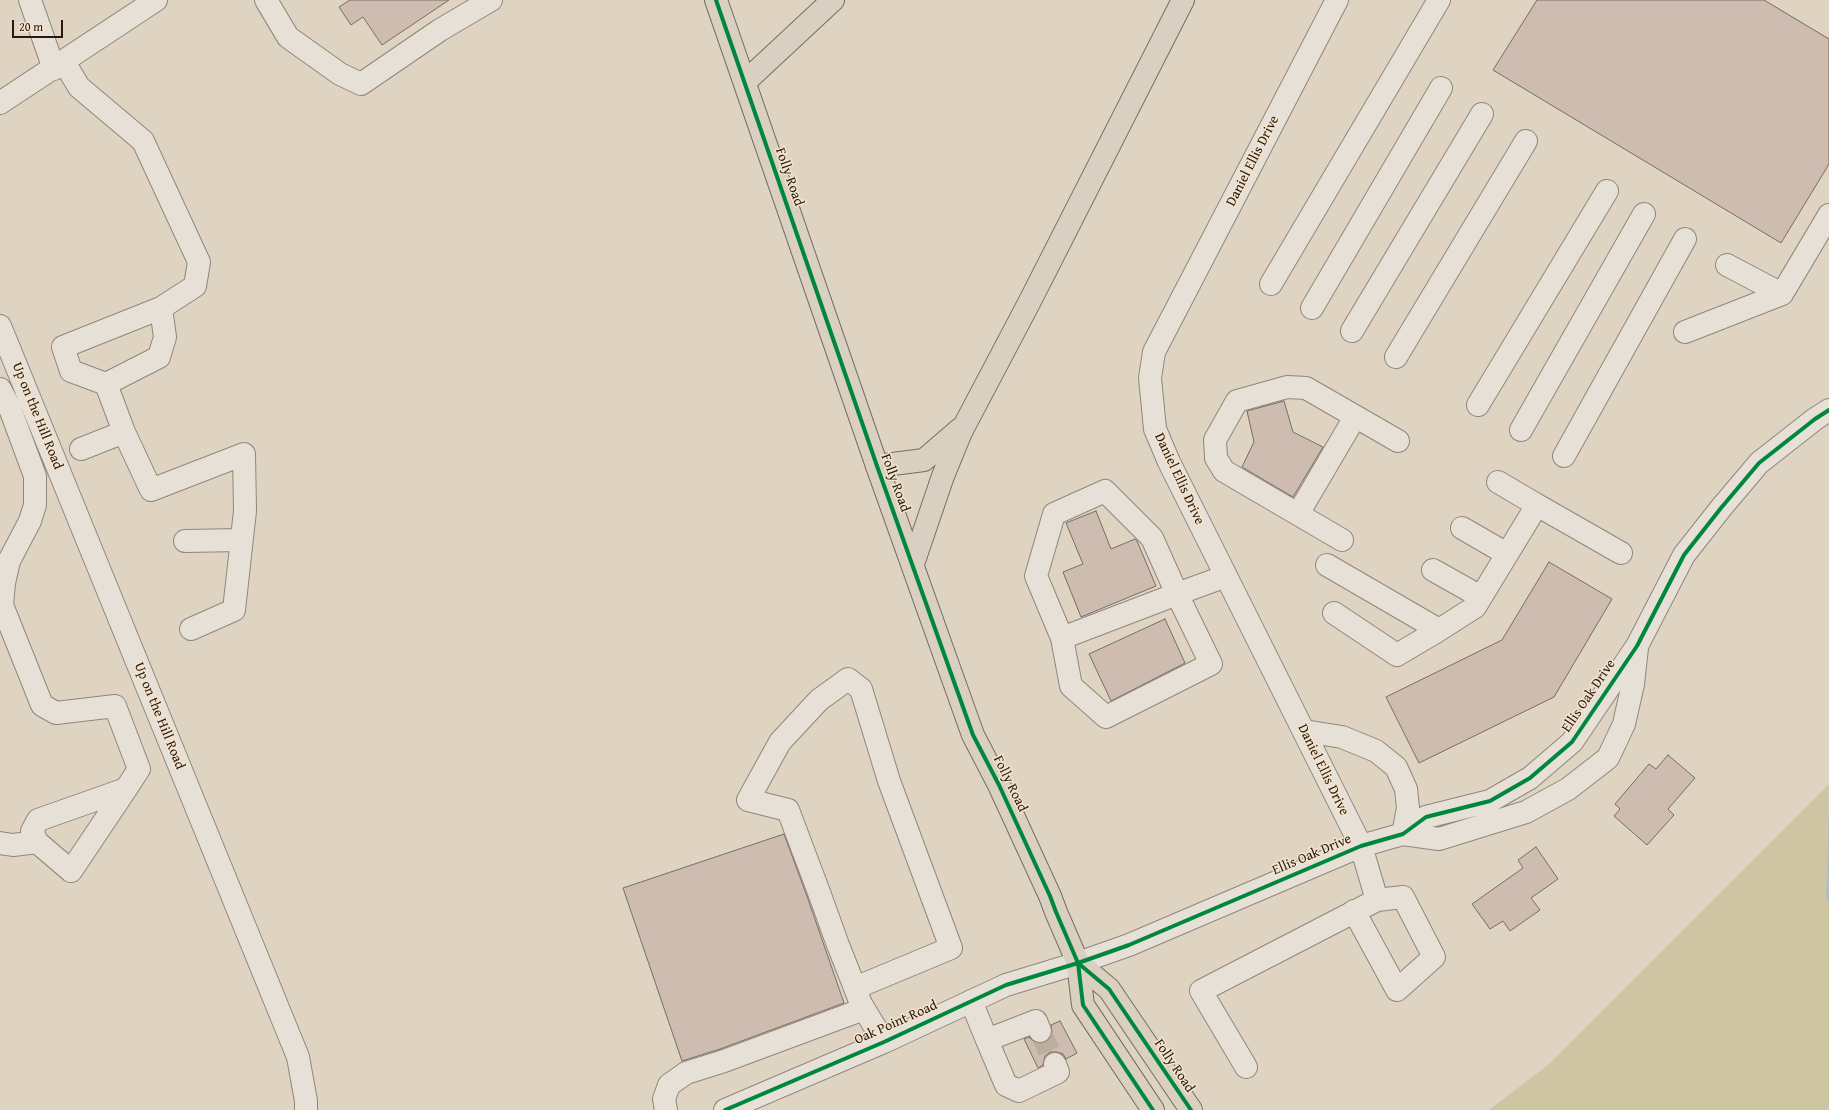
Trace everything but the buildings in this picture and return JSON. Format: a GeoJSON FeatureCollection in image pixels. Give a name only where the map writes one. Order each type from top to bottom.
{"type":"FeatureCollection","features":[{"type":"Feature","properties":{"kind":"main road","name":"Folly Road"},"geometry":{"type":"LineString","coordinates":[[716,0],[877,466],[973,735],[999,785],[1050,896],[1078,963],[1083,1005],[1153,1110]]}},
{"type":"Feature","properties":{"kind":"main road"},"geometry":{"type":"LineString","coordinates":[[745,82],[833,0]]}},
{"type":"Feature","properties":{"kind":"main road"},"geometry":{"type":"LineString","coordinates":[[912,564],[943,476],[966,423],[1183,0]]}},
{"type":"Feature","properties":{"kind":"main road"},"geometry":{"type":"LineString","coordinates":[[877,466],[924,460],[966,423]]}},
{"type":"Feature","properties":{"kind":"main road","name":"Folly Road"},"geometry":{"type":"LineString","coordinates":[[1078,963],[1109,988],[1191,1110]]}},
{"type":"Feature","properties":{"kind":"street"},"geometry":{"type":"LineString","coordinates":[[30,0],[59,65],[79,87],[143,141],[199,262],[195,286],[161,308],[63,347],[71,371],[106,384],[159,358],[165,337],[161,308]]}},
{"type":"Feature","properties":{"kind":"street"},"geometry":{"type":"LineString","coordinates":[[0,103],[156,0]]}},
{"type":"Feature","properties":{"kind":"street"},"geometry":{"type":"LineString","coordinates":[[266,0],[288,37],[340,74],[361,84],[440,30],[491,0]]}},
{"type":"Feature","properties":{"kind":"street","name":"Daniel Ellis Drive"},"geometry":{"type":"LineString","coordinates":[[1337,0],[1154,352],[1150,378],[1155,429],[1169,462],[1361,846],[1377,900]]}},
{"type":"Feature","properties":{"kind":"street"},"geometry":{"type":"LineString","coordinates":[[1271,284],[1439,0]]}},
{"type":"Feature","properties":{"kind":"street"},"geometry":{"type":"LineString","coordinates":[[1312,308],[1441,88]]}},
{"type":"Feature","properties":{"kind":"street"},"geometry":{"type":"LineString","coordinates":[[1352,331],[1482,114]]}},
{"type":"Feature","properties":{"kind":"street"},"geometry":{"type":"LineString","coordinates":[[1396,357],[1526,141]]}},
{"type":"Feature","properties":{"kind":"street"},"geometry":{"type":"LineString","coordinates":[[1478,405],[1607,190]]}},
{"type":"Feature","properties":{"kind":"street"},"geometry":{"type":"LineString","coordinates":[[1521,430],[1644,214]]}},
{"type":"Feature","properties":{"kind":"street"},"geometry":{"type":"LineString","coordinates":[[1685,332],[1782,294],[1829,215]]}},
{"type":"Feature","properties":{"kind":"street"},"geometry":{"type":"LineString","coordinates":[[1564,456],[1685,239]]}},
{"type":"Feature","properties":{"kind":"street"},"geometry":{"type":"LineString","coordinates":[[1728,265],[1782,294]]}},
{"type":"Feature","properties":{"kind":"street","name":"Up on the Hill Road"},"geometry":{"type":"LineString","coordinates":[[0,326],[298,1057],[306,1101],[306,1110]]}},
{"type":"Feature","properties":{"kind":"street"},"geometry":{"type":"LineString","coordinates":[[106,384],[124,432],[150,490],[244,454],[245,511],[234,610],[191,629]]}},
{"type":"Feature","properties":{"kind":"street"},"geometry":{"type":"LineString","coordinates":[[1342,540],[1224,471],[1216,458],[1215,440],[1237,401],[1287,387],[1306,388],[1398,442]]}},
{"type":"Feature","properties":{"kind":"street"},"geometry":{"type":"LineString","coordinates":[[0,389],[9,406],[35,476],[35,505],[30,521],[9,561],[1,606],[42,705],[56,713],[115,706],[139,769],[126,789],[71,871],[37,842],[32,831],[38,820],[126,789]]}},
{"type":"Feature","properties":{"kind":"street","name":"Ellis Oak Drive"},"geometry":{"type":"LineString","coordinates":[[1078,963],[1136,942],[1361,846],[1403,834],[1426,817],[1490,801],[1530,778],[1572,742],[1637,646],[1684,555],[1721,508],[1759,464],[1815,419],[1829,410]]}},
{"type":"Feature","properties":{"kind":"street"},"geometry":{"type":"LineString","coordinates":[[1298,514],[1355,417]]}},
{"type":"Feature","properties":{"kind":"street"},"geometry":{"type":"LineString","coordinates":[[81,449],[124,432]]}},
{"type":"Feature","properties":{"kind":"street"},"geometry":{"type":"LineString","coordinates":[[1498,482],[1621,553]]}},
{"type":"Feature","properties":{"kind":"street"},"geometry":{"type":"LineString","coordinates":[[1105,491],[1152,538],[1211,664],[1106,717],[1071,686],[1062,638],[1036,576],[1054,514],[1105,491]]}},
{"type":"Feature","properties":{"kind":"street"},"geometry":{"type":"LineString","coordinates":[[1334,613],[1396,655],[1475,607],[1537,505]]}},
{"type":"Feature","properties":{"kind":"street"},"geometry":{"type":"LineString","coordinates":[[1462,528],[1507,554]]}},
{"type":"Feature","properties":{"kind":"street"},"geometry":{"type":"LineString","coordinates":[[185,541],[241,540]]}},
{"type":"Feature","properties":{"kind":"street"},"geometry":{"type":"LineString","coordinates":[[1327,565],[1439,630]]}},
{"type":"Feature","properties":{"kind":"street"},"geometry":{"type":"LineString","coordinates":[[1433,570],[1481,597]]}},
{"type":"Feature","properties":{"kind":"street"},"geometry":{"type":"LineString","coordinates":[[1062,638],[1226,576]]}},
{"type":"Feature","properties":{"kind":"street","name":"Ellis Oak Drive"},"geometry":{"type":"LineString","coordinates":[[1403,834],[1439,838],[1526,812],[1568,789],[1608,758],[1624,724],[1633,684],[1637,646]]}},
{"type":"Feature","properties":{"kind":"street"},"geometry":{"type":"LineString","coordinates":[[855,988],[951,948],[889,781],[861,689],[848,680],[819,700],[780,742],[748,800],[788,810],[855,988],[864,1008],[884,1042]]}},
{"type":"Feature","properties":{"kind":"street"},"geometry":{"type":"LineString","coordinates":[[1304,731],[1342,737],[1376,751],[1396,767],[1406,789],[1408,808],[1403,834]]}},
{"type":"Feature","properties":{"kind":"street"},"geometry":{"type":"LineString","coordinates":[[0,843],[12,845],[37,842]]}},
{"type":"Feature","properties":{"kind":"street"},"geometry":{"type":"LineString","coordinates":[[1246,1068],[1201,991],[1354,911],[1377,900],[1403,897],[1434,957],[1397,990],[1354,911]]}},
{"type":"Feature","properties":{"kind":"street","name":"Oak Point Road"},"geometry":{"type":"LineString","coordinates":[[725,1110],[884,1042],[1006,985],[1078,963]]}},
{"type":"Feature","properties":{"kind":"street"},"geometry":{"type":"LineString","coordinates":[[971,1001],[1006,1085],[1019,1091],[1058,1072],[1055,1064]]}},
{"type":"Feature","properties":{"kind":"street"},"geometry":{"type":"LineString","coordinates":[[666,1110],[664,1099],[669,1085],[686,1072],[724,1061],[864,1008]]}},
{"type":"Feature","properties":{"kind":"street"},"geometry":{"type":"LineString","coordinates":[[987,1040],[1036,1021],[1040,1031]]}},
{"type":"Feature","properties":{"kind":"shaded area"},"geometry":{"type":"Polygon","coordinates":[[[1829,784],[1826,897],[1829,907],[1829,1110],[1489,1110],[1549,1064],[1829,784]]]}},
{"type":"Feature","properties":{"kind":"shaded area"},"geometry":{"type":"Polygon","coordinates":[[[1829,797],[1829,907],[1826,897],[1829,797]]]}},
{"type":"Feature","properties":{"kind":"tunnel"},"geometry":{"type":"LineString","coordinates":[[1040,1031],[1055,1064]]}},
{"type":"Feature","properties":{"kind":"cycle path"},"geometry":{"type":"LineString","coordinates":[[716,0],[877,466],[973,735],[999,785],[1050,896],[1078,963],[1083,1005],[1153,1110]]}},
{"type":"Feature","properties":{"kind":"cycle path"},"geometry":{"type":"LineString","coordinates":[[725,1110],[884,1042],[1006,985],[1078,963],[1129,945],[1361,846],[1403,834],[1426,817],[1490,801],[1530,778],[1572,742],[1637,646],[1684,555],[1721,508],[1759,463],[1815,419],[1829,410]]}},
{"type":"Feature","properties":{"kind":"cycle path"},"geometry":{"type":"LineString","coordinates":[[1078,963],[1109,989],[1191,1110]]}}]}
